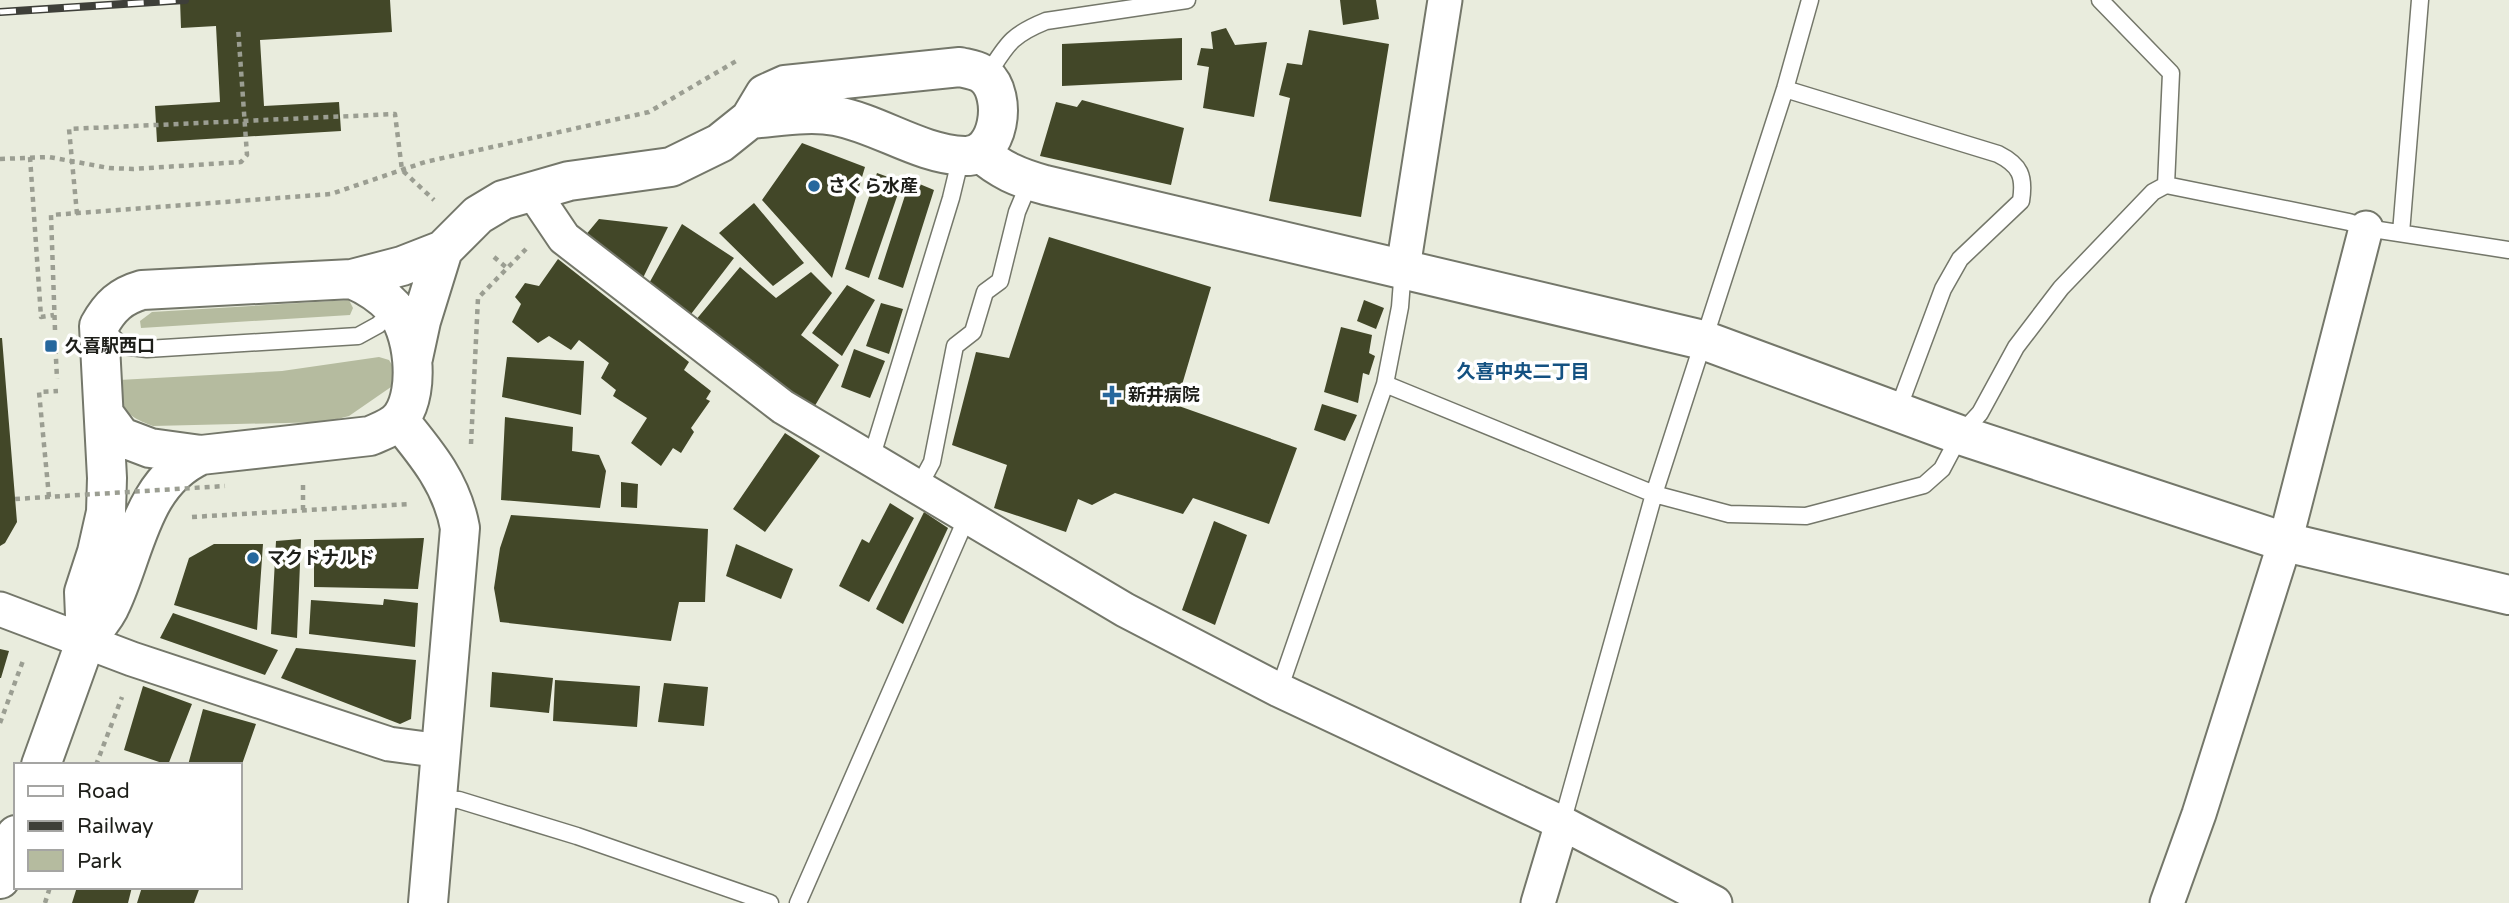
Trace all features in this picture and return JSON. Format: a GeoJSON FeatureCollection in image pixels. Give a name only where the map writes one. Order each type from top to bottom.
{"type":"FeatureCollection","features":[{"type":"Feature","properties":{"kind":"street"},"geometry":{"type":"LineString","coordinates":[[1403,268],[1445,0]]}},
{"type":"Feature","properties":{"kind":"street"},"geometry":{"type":"LineString","coordinates":[[86,640],[84,593],[106,512],[99,326],[107,310],[123,296],[142,290],[352,279],[402,266],[443,250],[478,215],[503,200],[569,181],[671,167],[720,143],[750,119],[765,93],[785,85],[960,67],[974,70],[986,77],[996,90],[999,103],[993,139],[969,153]]}},
{"type":"Feature","properties":{"kind":"street"},"geometry":{"type":"LineString","coordinates":[[750,119],[813,113],[838,116],[937,151],[969,153],[1015,177],[1030,181],[1703,340],[1960,435],[2286,542],[2509,595]]}},
{"type":"Feature","properties":{"kind":"street"},"geometry":{"type":"LineString","coordinates":[[533,192],[564,238],[783,407],[1125,610],[1279,690],[1562,823],[1715,903]]}},
{"type":"Feature","properties":{"kind":"street"},"geometry":{"type":"LineString","coordinates":[[2167,903],[2199,814],[2286,542],[2366,228]]}},
{"type":"Feature","properties":{"kind":"street"},"geometry":{"type":"LineString","coordinates":[[104,414],[121,437],[150,448],[201,455],[370,436],[388,428],[399,420],[409,400],[421,321],[443,250]]}},
{"type":"Feature","properties":{"kind":"street"},"geometry":{"type":"LineString","coordinates":[[352,279],[375,290],[395,309],[406,332],[413,360]]}},
{"type":"Feature","properties":{"kind":"street"},"geometry":{"type":"LineString","coordinates":[[399,420],[442,478],[456,505],[460,528],[428,903]]}},
{"type":"Feature","properties":{"kind":"street"},"geometry":{"type":"LineString","coordinates":[[42,763],[86,640],[111,607],[138,530],[158,489],[185,462],[201,455]]}},
{"type":"Feature","properties":{"kind":"street"},"geometry":{"type":"LineString","coordinates":[[0,608],[132,659],[389,744],[442,751]]}},
{"type":"Feature","properties":{"kind":"street"},"geometry":{"type":"LineString","coordinates":[[1538,903],[1562,823]]}},
{"type":"Feature","properties":{"kind":"street"},"geometry":{"type":"LineString","coordinates":[[0,879],[14,840]]}},
{"type":"Feature","properties":{"kind":"lane"},"geometry":{"type":"LineString","coordinates":[[986,77],[1010,40],[1026,29],[1046,21],[1187,0]]}},
{"type":"Feature","properties":{"kind":"lane"},"geometry":{"type":"LineString","coordinates":[[1562,823],[1654,494],[1785,89],[1810,0]]}},
{"type":"Feature","properties":{"kind":"lane"},"geometry":{"type":"LineString","coordinates":[[2100,0],[2171,73],[2165,185]]}},
{"type":"Feature","properties":{"kind":"lane"},"geometry":{"type":"LineString","coordinates":[[2401,233],[2420,0]]}},
{"type":"Feature","properties":{"kind":"lane"},"geometry":{"type":"LineString","coordinates":[[1785,89],[1998,153],[2014,162],[2021,175],[2021,201],[1959,259],[1943,289],[1897,412]]}},
{"type":"Feature","properties":{"kind":"lane"},"geometry":{"type":"LineString","coordinates":[[871,459],[958,169],[969,153]]}},
{"type":"Feature","properties":{"kind":"lane"},"geometry":{"type":"LineString","coordinates":[[918,488],[932,462],[955,346],[973,332],[985,292],[1000,281],[1017,212],[1030,181]]}},
{"type":"Feature","properties":{"kind":"lane"},"geometry":{"type":"LineString","coordinates":[[1385,384],[1654,494],[1729,514],[1806,516],[1924,485],[1942,469],[1960,435],[1980,413],[2016,346],[2061,288],[2153,192],[2165,185],[2349,222],[2366,228],[2509,250]]}},
{"type":"Feature","properties":{"kind":"lane"},"geometry":{"type":"LineString","coordinates":[[1279,690],[1385,384],[1400,307],[1403,268]]}},
{"type":"Feature","properties":{"kind":"lane"},"geometry":{"type":"LineString","coordinates":[[99,326],[123,346],[148,349],[358,336],[378,325],[395,309]]}},
{"type":"Feature","properties":{"kind":"lane"},"geometry":{"type":"LineString","coordinates":[[798,903],[967,517]]}},
{"type":"Feature","properties":{"kind":"lane"},"geometry":{"type":"LineString","coordinates":[[436,799],[459,800],[531,822],[770,903]]}},
{"type":"Feature","properties":{"kind":"path"},"geometry":{"type":"LineString","coordinates":[[0,159],[49,157],[109,168],[134,169],[241,162],[247,155],[238,27]]}},
{"type":"Feature","properties":{"kind":"path"},"geometry":{"type":"LineString","coordinates":[[59,404],[51,215],[331,194],[425,162],[649,112],[739,60]]}},
{"type":"Feature","properties":{"kind":"path"},"geometry":{"type":"LineString","coordinates":[[77,214],[69,129],[395,114],[401,170],[440,205]]}},
{"type":"Feature","properties":{"kind":"path"},"geometry":{"type":"LineString","coordinates":[[30,156],[41,317],[54,315]]}},
{"type":"Feature","properties":{"kind":"path"},"geometry":{"type":"LineString","coordinates":[[49,496],[39,392],[58,391]]}},
{"type":"Feature","properties":{"kind":"path"},"geometry":{"type":"LineString","coordinates":[[292,482],[303,482],[303,510]]}},
{"type":"Feature","properties":{"kind":"path"},"geometry":{"type":"LineString","coordinates":[[15,499],[225,486]]}},
{"type":"Feature","properties":{"kind":"path"},"geometry":{"type":"LineString","coordinates":[[64,487],[65,500]]}},
{"type":"Feature","properties":{"kind":"path"},"geometry":{"type":"LineString","coordinates":[[186,517],[414,504]]}},
{"type":"Feature","properties":{"kind":"path"},"geometry":{"type":"LineString","coordinates":[[0,723],[25,656]]}},
{"type":"Feature","properties":{"kind":"path"},"geometry":{"type":"LineString","coordinates":[[97,763],[123,693]]}},
{"type":"Feature","properties":{"kind":"green space"},"geometry":{"type":"Polygon","coordinates":[[[349,300],[353,308],[350,315],[141,328],[140,321],[152,312],[349,300]]]}},
{"type":"Feature","properties":{"kind":"green space"},"geometry":{"type":"Polygon","coordinates":[[[379,357],[389,360],[394,368],[391,387],[349,416],[326,422],[153,426],[127,412],[117,396],[119,380],[282,371],[379,357]]]}},
{"type":"Feature","properties":{"kind":"building"},"geometry":{"type":"Polygon","coordinates":[[[180,0],[390,0],[392,32],[260,40],[264,106],[339,102],[341,131],[157,142],[155,106],[220,102],[216,26],[181,28],[180,0]]]}},
{"type":"Feature","properties":{"kind":"building"},"geometry":{"type":"Polygon","coordinates":[[[1340,0],[1376,0],[1379,19],[1343,25],[1340,0]]]}},
{"type":"Feature","properties":{"kind":"building"},"geometry":{"type":"Polygon","coordinates":[[[1226,28],[1235,45],[1267,42],[1254,117],[1203,108],[1209,67],[1197,65],[1201,48],[1213,49],[1211,32],[1226,28]]]}},
{"type":"Feature","properties":{"kind":"building"},"geometry":{"type":"Polygon","coordinates":[[[1309,30],[1389,44],[1361,217],[1269,201],[1290,98],[1279,95],[1287,63],[1302,65],[1309,30]]]}},
{"type":"Feature","properties":{"kind":"building"},"geometry":{"type":"Polygon","coordinates":[[[1182,38],[1182,80],[1062,86],[1062,44],[1182,38]]]}},
{"type":"Feature","properties":{"kind":"building"},"geometry":{"type":"Polygon","coordinates":[[[1082,100],[1184,128],[1171,185],[1040,156],[1056,102],[1077,107],[1082,100]]]}},
{"type":"Feature","properties":{"kind":"building"},"geometry":{"type":"Polygon","coordinates":[[[802,143],[865,167],[832,278],[762,200],[802,143]]]}},
{"type":"Feature","properties":{"kind":"building"},"geometry":{"type":"Polygon","coordinates":[[[877,173],[902,182],[869,278],[845,269],[877,173]]]}},
{"type":"Feature","properties":{"kind":"building"},"geometry":{"type":"Polygon","coordinates":[[[910,180],[934,190],[903,288],[878,279],[910,180]]]}},
{"type":"Feature","properties":{"kind":"building"},"geometry":{"type":"Polygon","coordinates":[[[754,203],[804,263],[773,286],[719,233],[754,203]]]}},
{"type":"Feature","properties":{"kind":"building"},"geometry":{"type":"Polygon","coordinates":[[[599,219],[668,227],[640,284],[584,237],[599,219]]]}},
{"type":"Feature","properties":{"kind":"building"},"geometry":{"type":"Polygon","coordinates":[[[682,224],[734,258],[688,318],[647,287],[682,224]]]}},
{"type":"Feature","properties":{"kind":"building","name":"新井病院"},"geometry":{"type":"Polygon","coordinates":[[[1049,237],[1211,287],[1176,405],[1297,448],[1269,524],[1193,498],[1183,514],[1115,493],[1092,505],[1078,499],[1066,532],[994,508],[1007,465],[952,445],[976,352],[1009,358],[1049,237]]]}},
{"type":"Feature","properties":{"kind":"building"},"geometry":{"type":"Polygon","coordinates":[[[558,259],[689,362],[684,370],[711,391],[706,399],[710,401],[691,428],[694,432],[681,453],[673,448],[661,466],[631,443],[647,418],[613,396],[616,390],[601,378],[609,363],[579,340],[571,350],[549,336],[538,343],[512,322],[521,304],[515,297],[525,283],[539,286],[558,259]]]}},
{"type":"Feature","properties":{"kind":"building"},"geometry":{"type":"Polygon","coordinates":[[[740,267],[776,298],[811,272],[832,293],[801,335],[839,365],[813,409],[695,321],[740,267]]]}},
{"type":"Feature","properties":{"kind":"building"},"geometry":{"type":"Polygon","coordinates":[[[847,285],[875,300],[842,356],[812,333],[847,285]]]}},
{"type":"Feature","properties":{"kind":"building"},"geometry":{"type":"Polygon","coordinates":[[[1364,300],[1384,308],[1376,329],[1357,321],[1364,300]]]}},
{"type":"Feature","properties":{"kind":"building"},"geometry":{"type":"Polygon","coordinates":[[[881,303],[903,309],[889,354],[866,346],[881,303]]]}},
{"type":"Feature","properties":{"kind":"building"},"geometry":{"type":"Polygon","coordinates":[[[1341,327],[1372,335],[1369,353],[1375,356],[1369,375],[1363,373],[1358,403],[1324,392],[1341,327]]]}},
{"type":"Feature","properties":{"kind":"building"},"geometry":{"type":"Polygon","coordinates":[[[0,338],[17,522],[5,543],[0,546],[0,338]]]}},
{"type":"Feature","properties":{"kind":"building"},"geometry":{"type":"Polygon","coordinates":[[[854,349],[885,361],[870,398],[841,387],[854,349]]]}},
{"type":"Feature","properties":{"kind":"building"},"geometry":{"type":"Polygon","coordinates":[[[507,357],[584,361],[581,415],[502,397],[507,357]]]}},
{"type":"Feature","properties":{"kind":"building"},"geometry":{"type":"Polygon","coordinates":[[[1322,404],[1357,415],[1345,441],[1314,430],[1322,404]]]}},
{"type":"Feature","properties":{"kind":"building"},"geometry":{"type":"Polygon","coordinates":[[[505,417],[573,427],[572,451],[599,455],[606,471],[600,508],[501,500],[505,417]]]}},
{"type":"Feature","properties":{"kind":"building"},"geometry":{"type":"Polygon","coordinates":[[[785,433],[820,456],[765,532],[733,509],[785,433]]]}},
{"type":"Feature","properties":{"kind":"building"},"geometry":{"type":"Polygon","coordinates":[[[621,482],[638,484],[637,508],[621,507],[621,482]]]}},
{"type":"Feature","properties":{"kind":"building"},"geometry":{"type":"Polygon","coordinates":[[[890,503],[914,518],[869,602],[839,586],[862,539],[869,543],[890,503]]]}},
{"type":"Feature","properties":{"kind":"building"},"geometry":{"type":"Polygon","coordinates":[[[924,512],[948,528],[903,624],[876,609],[924,512]]]}},
{"type":"Feature","properties":{"kind":"building"},"geometry":{"type":"Polygon","coordinates":[[[511,515],[708,529],[705,602],[679,602],[671,641],[500,622],[494,588],[500,548],[511,515]]]}},
{"type":"Feature","properties":{"kind":"building"},"geometry":{"type":"Polygon","coordinates":[[[1214,521],[1247,535],[1215,625],[1182,610],[1214,521]]]}},
{"type":"Feature","properties":{"kind":"building"},"geometry":{"type":"Polygon","coordinates":[[[424,538],[418,589],[314,587],[314,540],[424,538]]]}},
{"type":"Feature","properties":{"kind":"building"},"geometry":{"type":"Polygon","coordinates":[[[301,539],[297,638],[271,634],[276,541],[301,539]]]}},
{"type":"Feature","properties":{"kind":"building"},"geometry":{"type":"Polygon","coordinates":[[[214,544],[263,544],[257,630],[174,605],[189,558],[214,544]]]}},
{"type":"Feature","properties":{"kind":"building"},"geometry":{"type":"Polygon","coordinates":[[[736,544],[793,569],[781,599],[726,576],[736,544]]]}},
{"type":"Feature","properties":{"kind":"building"},"geometry":{"type":"Polygon","coordinates":[[[384,599],[418,603],[415,647],[309,634],[311,600],[383,605],[384,599]]]}},
{"type":"Feature","properties":{"kind":"building"},"geometry":{"type":"Polygon","coordinates":[[[173,613],[278,650],[265,675],[160,638],[173,613]]]}},
{"type":"Feature","properties":{"kind":"building"},"geometry":{"type":"Polygon","coordinates":[[[296,648],[416,660],[411,719],[400,724],[281,678],[296,648]]]}},
{"type":"Feature","properties":{"kind":"building"},"geometry":{"type":"Polygon","coordinates":[[[0,649],[9,651],[1,678],[0,678],[0,649]]]}},
{"type":"Feature","properties":{"kind":"building"},"geometry":{"type":"Polygon","coordinates":[[[492,672],[553,678],[549,713],[490,707],[492,672]]]}},
{"type":"Feature","properties":{"kind":"building"},"geometry":{"type":"Polygon","coordinates":[[[555,680],[640,686],[637,727],[553,721],[555,680]]]}},
{"type":"Feature","properties":{"kind":"building"},"geometry":{"type":"Polygon","coordinates":[[[664,683],[708,687],[704,726],[658,722],[664,683]]]}},
{"type":"Feature","properties":{"kind":"building"},"geometry":{"type":"Polygon","coordinates":[[[143,686],[192,704],[169,763],[124,750],[143,686]]]}},
{"type":"Feature","properties":{"kind":"building"},"geometry":{"type":"Polygon","coordinates":[[[203,709],[256,724],[242,764],[189,763],[203,709]]]}},
{"type":"Feature","properties":{"kind":"building"},"geometry":{"type":"Polygon","coordinates":[[[76,889],[132,889],[128,903],[72,903],[76,889]]]}},
{"type":"Feature","properties":{"kind":"building"},"geometry":{"type":"Polygon","coordinates":[[[141,889],[199,889],[194,903],[137,903],[141,889]]]}},
{"type":"Feature","properties":{"kind":"railway"},"geometry":{"type":"LineString","coordinates":[[0,12],[185,0]]}},
{"type":"Feature","properties":{"kind":"place","name":"さくら水産"},"geometry":{"type":"Point","coordinates":[814,186]}},
{"type":"Feature","properties":{"kind":"place","name":"久喜駅西口"},"geometry":{"type":"Point","coordinates":[51,346]}},
{"type":"Feature","properties":{"kind":"place","name":"新井病院"},"geometry":{"type":"Point","coordinates":[1112,395]}},
{"type":"Feature","properties":{"kind":"place","name":"マクドナルド"},"geometry":{"type":"Point","coordinates":[253,558]}},
{"type":"Feature","properties":{"kind":"district","name":"久喜中央二丁目"},"geometry":{"type":"Point","coordinates":[1523,371]}}]}
